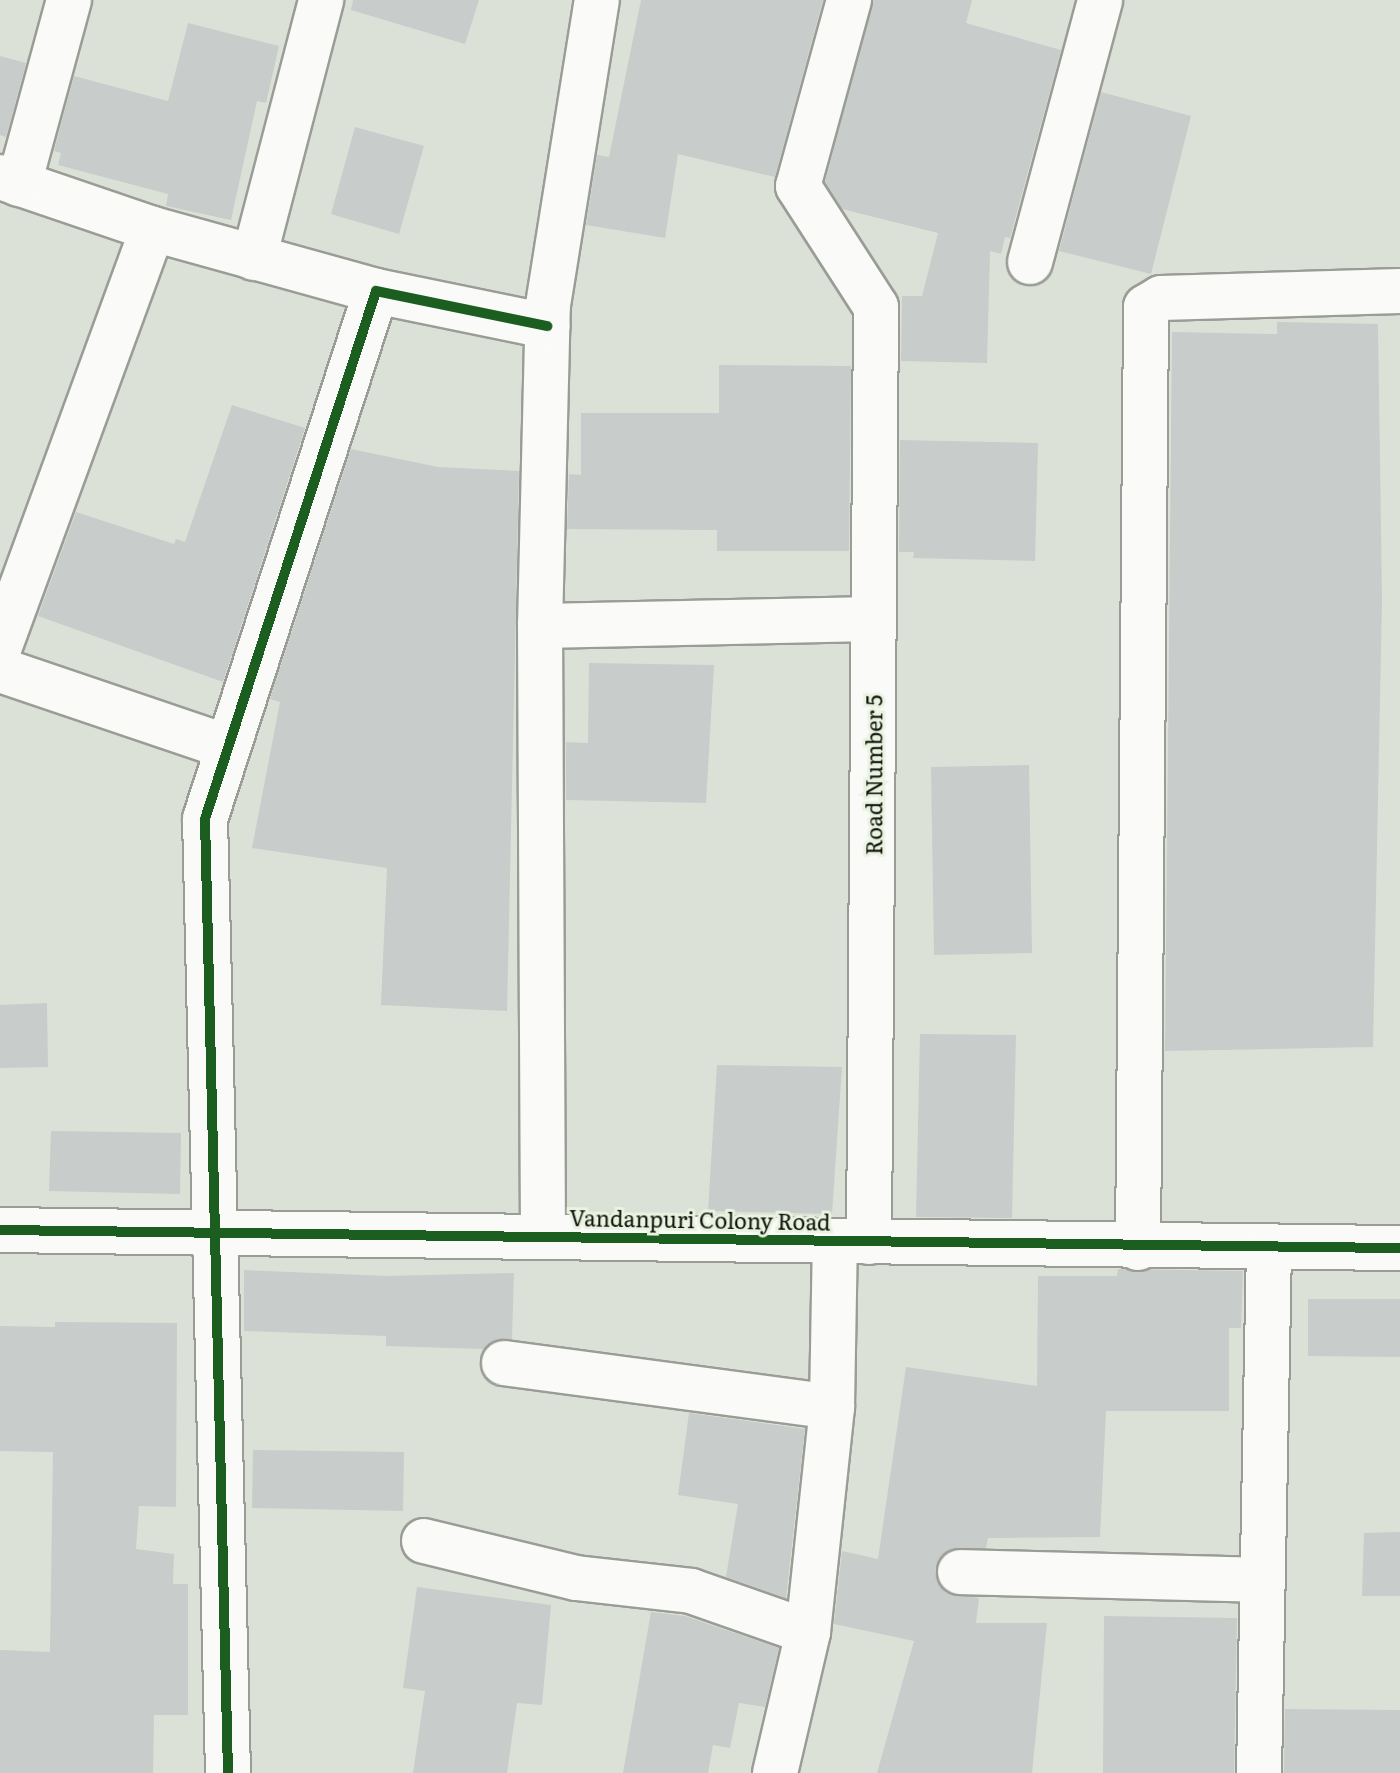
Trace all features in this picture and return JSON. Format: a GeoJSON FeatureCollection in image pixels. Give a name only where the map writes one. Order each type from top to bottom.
{"type":"FeatureCollection","features":[{"type":"Feature","properties":{"kind":"street"},"geometry":{"type":"LineString","coordinates":[[69,0],[10,181],[153,229],[376,291],[547,326]]}},
{"type":"Feature","properties":{"kind":"street"},"geometry":{"type":"LineString","coordinates":[[254,258],[321,0]]}},
{"type":"Feature","properties":{"kind":"street"},"geometry":{"type":"LineString","coordinates":[[543,1237],[540,626],[547,326],[597,0]]}},
{"type":"Feature","properties":{"kind":"street","name":"Road Number 5"},"geometry":{"type":"LineString","coordinates":[[775,1773],[808,1632],[852,1241],[874,619],[876,307],[798,186],[849,0]]}},
{"type":"Feature","properties":{"kind":"street"},"geometry":{"type":"LineString","coordinates":[[1030,262],[1100,0]]}},
{"type":"Feature","properties":{"kind":"street"},"geometry":{"type":"LineString","coordinates":[[0,646],[153,229]]}},
{"type":"Feature","properties":{"kind":"street"},"geometry":{"type":"LineString","coordinates":[[228,1773],[205,819],[376,291]]}},
{"type":"Feature","properties":{"kind":"street"},"geometry":{"type":"LineString","coordinates":[[1138,1248],[1146,307],[1161,298],[1400,291]]}},
{"type":"Feature","properties":{"kind":"street"},"geometry":{"type":"LineString","coordinates":[[540,626],[874,619]]}},
{"type":"Feature","properties":{"kind":"street"},"geometry":{"type":"LineString","coordinates":[[0,670],[227,747]]}},
{"type":"Feature","properties":{"kind":"street","name":"Vandanpuri Colony Road"},"geometry":{"type":"LineString","coordinates":[[0,1230],[852,1241],[1138,1248],[1400,1248]]}},
{"type":"Feature","properties":{"kind":"street"},"geometry":{"type":"LineString","coordinates":[[1259,1773],[1269,1247]]}},
{"type":"Feature","properties":{"kind":"street"},"geometry":{"type":"LineString","coordinates":[[504,1363],[832,1407]]}},
{"type":"Feature","properties":{"kind":"street"},"geometry":{"type":"LineString","coordinates":[[424,1541],[576,1578],[691,1591],[808,1632]]}},
{"type":"Feature","properties":{"kind":"street"},"geometry":{"type":"LineString","coordinates":[[960,1572],[1263,1580]]}},
{"type":"Feature","properties":{"kind":"building"},"geometry":{"type":"Polygon","coordinates":[[[353,0],[479,0],[465,44],[351,10],[353,0]]]}},
{"type":"Feature","properties":{"kind":"building"},"geometry":{"type":"Polygon","coordinates":[[[641,0],[823,0],[775,177],[678,154],[665,238],[586,225],[597,155],[609,157],[641,0]]]}},
{"type":"Feature","properties":{"kind":"building"},"geometry":{"type":"Polygon","coordinates":[[[873,0],[972,0],[966,23],[1061,50],[1010,238],[1005,237],[1001,254],[990,251],[987,363],[901,361],[902,296],[922,296],[938,233],[842,209],[825,182],[873,0]]]}},
{"type":"Feature","properties":{"kind":"building"},"geometry":{"type":"Polygon","coordinates":[[[188,23],[279,46],[266,103],[257,101],[231,220],[166,206],[168,194],[58,165],[61,153],[54,151],[74,76],[168,101],[188,23]]]}},
{"type":"Feature","properties":{"kind":"building"},"geometry":{"type":"Polygon","coordinates":[[[0,56],[26,63],[6,137],[0,135],[0,56]]]}},
{"type":"Feature","properties":{"kind":"building"},"geometry":{"type":"Polygon","coordinates":[[[1101,92],[1191,116],[1151,274],[1059,251],[1101,92]]]}},
{"type":"Feature","properties":{"kind":"building"},"geometry":{"type":"Polygon","coordinates":[[[355,127],[424,146],[399,234],[331,214],[355,127]]]}},
{"type":"Feature","properties":{"kind":"building"},"geometry":{"type":"Polygon","coordinates":[[[1277,322],[1378,324],[1382,599],[1373,1047],[1165,1051],[1172,332],[1277,334],[1277,322]]]}},
{"type":"Feature","properties":{"kind":"building"},"geometry":{"type":"Polygon","coordinates":[[[719,365],[851,366],[849,551],[717,551],[717,530],[567,529],[569,474],[581,475],[581,413],[719,413],[719,365]]]}},
{"type":"Feature","properties":{"kind":"building"},"geometry":{"type":"Polygon","coordinates":[[[232,405],[305,428],[223,682],[38,616],[76,512],[174,544],[176,539],[185,542],[232,405]]]}},
{"type":"Feature","properties":{"kind":"building"},"geometry":{"type":"Polygon","coordinates":[[[900,440],[1038,443],[1035,561],[913,558],[914,552],[899,552],[900,440]]]}},
{"type":"Feature","properties":{"kind":"building"},"geometry":{"type":"Polygon","coordinates":[[[351,449],[438,467],[519,471],[507,1011],[381,1005],[387,868],[252,848],[280,702],[270,699],[351,449]]]}},
{"type":"Feature","properties":{"kind":"building"},"geometry":{"type":"Polygon","coordinates":[[[589,663],[714,665],[706,803],[566,800],[566,742],[588,743],[589,663]]]}},
{"type":"Feature","properties":{"kind":"building"},"geometry":{"type":"Polygon","coordinates":[[[1029,765],[1032,953],[934,955],[931,767],[1029,765]]]}},
{"type":"Feature","properties":{"kind":"building"},"geometry":{"type":"Polygon","coordinates":[[[47,1003],[48,1067],[0,1068],[0,1005],[47,1003]]]}},
{"type":"Feature","properties":{"kind":"building"},"geometry":{"type":"Polygon","coordinates":[[[920,1034],[1016,1035],[1012,1218],[916,1217],[920,1034]]]}},
{"type":"Feature","properties":{"kind":"building"},"geometry":{"type":"Polygon","coordinates":[[[717,1065],[842,1067],[832,1214],[708,1211],[717,1065]]]}},
{"type":"Feature","properties":{"kind":"building"},"geometry":{"type":"Polygon","coordinates":[[[51,1131],[181,1133],[180,1194],[49,1191],[51,1131]]]}},
{"type":"Feature","properties":{"kind":"building"},"geometry":{"type":"Polygon","coordinates":[[[1118,1269],[1243,1271],[1241,1328],[1229,1328],[1229,1411],[1106,1411],[1100,1537],[988,1538],[986,1548],[949,1550],[938,1560],[938,1583],[946,1593],[979,1598],[976,1623],[1047,1623],[1032,1773],[877,1773],[914,1641],[834,1624],[842,1551],[878,1559],[906,1367],[1037,1386],[1038,1276],[1117,1276],[1118,1269]]]}},
{"type":"Feature","properties":{"kind":"building"},"geometry":{"type":"Polygon","coordinates":[[[244,1270],[387,1276],[514,1273],[512,1339],[484,1349],[386,1346],[386,1336],[244,1331],[244,1270]]]}},
{"type":"Feature","properties":{"kind":"building"},"geometry":{"type":"Polygon","coordinates":[[[1308,1299],[1400,1299],[1400,1357],[1308,1356],[1308,1299]]]}},
{"type":"Feature","properties":{"kind":"building"},"geometry":{"type":"Polygon","coordinates":[[[55,1322],[177,1323],[176,1507],[139,1506],[136,1549],[174,1554],[173,1584],[188,1584],[188,1715],[154,1715],[153,1773],[0,1773],[0,1650],[50,1652],[53,1452],[0,1451],[0,1326],[55,1327],[55,1322]]]}},
{"type":"Feature","properties":{"kind":"building"},"geometry":{"type":"Polygon","coordinates":[[[689,1413],[805,1429],[786,1598],[726,1577],[738,1504],[678,1495],[689,1413]]]}},
{"type":"Feature","properties":{"kind":"building"},"geometry":{"type":"Polygon","coordinates":[[[253,1450],[404,1452],[403,1511],[252,1508],[253,1450]]]}},
{"type":"Feature","properties":{"kind":"building"},"geometry":{"type":"Polygon","coordinates":[[[1400,1532],[1400,1596],[1362,1596],[1364,1533],[1400,1532]]]}},
{"type":"Feature","properties":{"kind":"building"},"geometry":{"type":"Polygon","coordinates":[[[417,1587],[551,1605],[542,1705],[517,1703],[507,1773],[413,1773],[425,1691],[403,1688],[417,1587]]]}},
{"type":"Feature","properties":{"kind":"building"},"geometry":{"type":"Polygon","coordinates":[[[651,1612],[685,1616],[779,1648],[765,1707],[739,1703],[730,1748],[713,1745],[708,1773],[623,1773],[651,1612]]]}},
{"type":"Feature","properties":{"kind":"building"},"geometry":{"type":"Polygon","coordinates":[[[1104,1616],[1237,1618],[1234,1773],[1103,1773],[1104,1616]]]}},
{"type":"Feature","properties":{"kind":"building"},"geometry":{"type":"Polygon","coordinates":[[[1285,1709],[1400,1710],[1400,1773],[1284,1773],[1285,1709]]]}},
{"type":"Feature","properties":{"kind":"cycle path"},"geometry":{"type":"LineString","coordinates":[[228,1773],[205,819],[376,291],[547,326]]}},
{"type":"Feature","properties":{"kind":"cycle path"},"geometry":{"type":"LineString","coordinates":[[0,1230],[1400,1248]]}}]}
